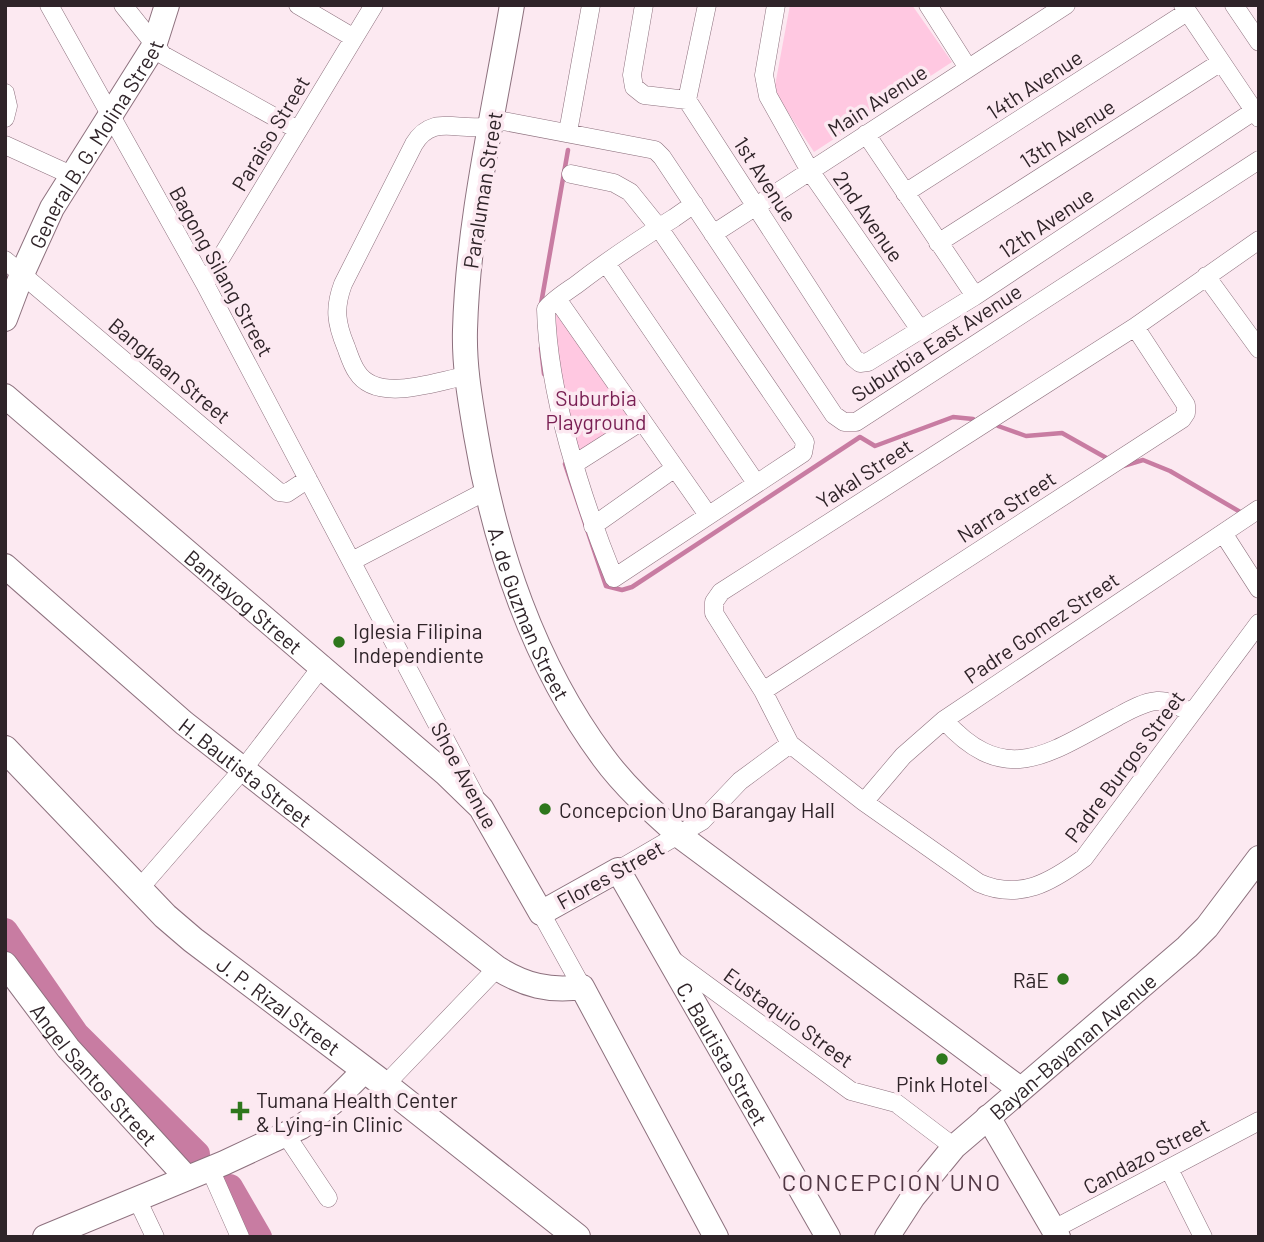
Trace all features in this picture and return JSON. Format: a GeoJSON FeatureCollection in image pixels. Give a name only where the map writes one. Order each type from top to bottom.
{"type":"FeatureCollection","features":[{"type":"Feature","properties":{"kind":"main road","name":"J. P. Rizal Street"},"geometry":{"type":"LineString","coordinates":[[5,749],[139,889],[193,940],[375,1077],[568,1234]]}},
{"type":"Feature","properties":{"kind":"street","name":"Bagong Silang Street"},"geometry":{"type":"LineString","coordinates":[[49,5],[205,284],[352,561]]}},
{"type":"Feature","properties":{"kind":"street"},"geometry":{"type":"LineString","coordinates":[[123,5],[163,55],[298,130]]}},
{"type":"Feature","properties":{"kind":"street","name":"General B. G. Molina Street"},"geometry":{"type":"LineString","coordinates":[[5,319],[13,267],[154,46],[167,5]]}},
{"type":"Feature","properties":{"kind":"street"},"geometry":{"type":"LineString","coordinates":[[298,5],[354,38]]}},
{"type":"Feature","properties":{"kind":"street","name":"Paraiso Street"},"geometry":{"type":"LineString","coordinates":[[205,284],[373,5]]}},
{"type":"Feature","properties":{"kind":"street"},"geometry":{"type":"LineString","coordinates":[[568,132],[592,5]]}},
{"type":"Feature","properties":{"kind":"street"},"geometry":{"type":"LineString","coordinates":[[644,5],[632,75],[634,87],[644,95],[687,100],[707,5]]}},
{"type":"Feature","properties":{"kind":"street","name":"2nd Avenue"},"geometry":{"type":"LineString","coordinates":[[776,5],[764,85],[810,171],[921,331]]}},
{"type":"Feature","properties":{"kind":"street","name":"Main Avenue"},"geometry":{"type":"LineString","coordinates":[[713,234],[1066,5]]}},
{"type":"Feature","properties":{"kind":"street"},"geometry":{"type":"LineString","coordinates":[[1234,5],[1259,42]]}},
{"type":"Feature","properties":{"kind":"street","name":"Paraluman Street"},"geometry":{"type":"LineString","coordinates":[[466,376],[466,300],[509,6]]}},
{"type":"Feature","properties":{"kind":"street"},"geometry":{"type":"LineString","coordinates":[[929,6],[968,68]]}},
{"type":"Feature","properties":{"kind":"street"},"geometry":{"type":"LineString","coordinates":[[1185,9],[1256,114]]}},
{"type":"Feature","properties":{"kind":"street","name":"14th Avenue"},"geometry":{"type":"LineString","coordinates":[[905,193],[1185,9]]}},
{"type":"Feature","properties":{"kind":"street","name":"13th Avenue"},"geometry":{"type":"LineString","coordinates":[[938,243],[1221,62]]}},
{"type":"Feature","properties":{"kind":"street"},"geometry":{"type":"LineString","coordinates":[[5,93],[8,106],[5,118]]}},
{"type":"Feature","properties":{"kind":"street","name":"1st Avenue"},"geometry":{"type":"LineString","coordinates":[[687,100],[854,358],[860,363]]}},
{"type":"Feature","properties":{"kind":"street","name":"12th Avenue"},"geometry":{"type":"LineString","coordinates":[[860,363],[868,362],[921,331],[1256,114]]}},
{"type":"Feature","properties":{"kind":"street","name":"Suburbia East Avenue"},"geometry":{"type":"LineString","coordinates":[[491,124],[503,121],[655,150],[834,415],[844,422],[856,422],[1259,160]]}},
{"type":"Feature","properties":{"kind":"street"},"geometry":{"type":"LineString","coordinates":[[466,376],[392,388],[372,385],[357,372],[339,330],[335,309],[343,284],[417,139],[434,125],[481,127],[491,124]]}},
{"type":"Feature","properties":{"kind":"street"},"geometry":{"type":"LineString","coordinates":[[866,134],[975,296]]}},
{"type":"Feature","properties":{"kind":"street"},"geometry":{"type":"LineString","coordinates":[[5,145],[71,175]]}},
{"type":"Feature","properties":{"kind":"street"},"geometry":{"type":"LineString","coordinates":[[571,174],[622,186],[659,228],[805,442],[803,453],[614,578],[593,526],[550,365],[547,309],[606,263],[659,228],[694,204]]}},
{"type":"Feature","properties":{"kind":"street","name":"Yakal Street"},"geometry":{"type":"LineString","coordinates":[[790,744],[763,691],[714,613],[714,602],[720,592],[1135,327],[1259,240]]}},
{"type":"Feature","properties":{"kind":"street"},"geometry":{"type":"LineString","coordinates":[[606,263],[756,483]]}},
{"type":"Feature","properties":{"kind":"street","name":"Bangkaan Street"},"geometry":{"type":"LineString","coordinates":[[13,267],[279,492],[287,493],[308,479]]}},
{"type":"Feature","properties":{"kind":"street"},"geometry":{"type":"LineString","coordinates":[[1206,276],[1259,349]]}},
{"type":"Feature","properties":{"kind":"street"},"geometry":{"type":"LineString","coordinates":[[557,299],[708,515]]}},
{"type":"Feature","properties":{"kind":"street","name":"Narra Street"},"geometry":{"type":"LineString","coordinates":[[763,691],[1182,419],[1186,413],[1186,405],[1135,327]]}},
{"type":"Feature","properties":{"kind":"street","name":"A. de Guzman Street"},"geometry":{"type":"LineString","coordinates":[[466,376],[486,491],[534,637],[564,696],[620,778],[638,799],[680,836],[1020,1089]]}},
{"type":"Feature","properties":{"kind":"street","name":"Bantayog Street"},"geometry":{"type":"LineString","coordinates":[[5,396],[323,665],[481,807]]}},
{"type":"Feature","properties":{"kind":"street"},"geometry":{"type":"LineString","coordinates":[[576,463],[642,421]]}},
{"type":"Feature","properties":{"kind":"street"},"geometry":{"type":"LineString","coordinates":[[593,526],[675,468]]}},
{"type":"Feature","properties":{"kind":"street"},"geometry":{"type":"LineString","coordinates":[[352,561],[486,491]]}},
{"type":"Feature","properties":{"kind":"street","name":"Padre Gomez Street"},"geometry":{"type":"LineString","coordinates":[[864,802],[903,756],[944,720],[1251,514]]}},
{"type":"Feature","properties":{"kind":"street"},"geometry":{"type":"LineString","coordinates":[[1223,533],[1259,589]]}},
{"type":"Feature","properties":{"kind":"street","name":"Shoe Avenue"},"geometry":{"type":"LineString","coordinates":[[352,561],[481,807],[582,987]]}},
{"type":"Feature","properties":{"kind":"street","name":"H. Bautista Street"},"geometry":{"type":"LineString","coordinates":[[5,566],[184,723],[496,968],[528,984],[550,989],[582,987]]}},
{"type":"Feature","properties":{"kind":"street","name":"Padre Burgos Street"},"geometry":{"type":"LineString","coordinates":[[790,744],[864,802],[979,883],[994,890],[1024,891],[1049,883],[1084,858],[1259,623]]}},
{"type":"Feature","properties":{"kind":"street"},"geometry":{"type":"LineString","coordinates":[[139,889],[244,768],[323,665]]}},
{"type":"Feature","properties":{"kind":"street"},"geometry":{"type":"LineString","coordinates":[[944,720],[972,747],[993,757],[1020,761],[1048,753],[1136,708],[1157,701],[1176,705],[1192,713]]}},
{"type":"Feature","properties":{"kind":"street","name":"Flores Street"},"geometry":{"type":"LineString","coordinates":[[541,913],[680,836],[702,821],[740,781],[790,744]]}},
{"type":"Feature","properties":{"kind":"street","name":"Bayan-Bayanan Avenue"},"geometry":{"type":"LineString","coordinates":[[887,1237],[913,1197],[954,1147],[1187,947],[1207,927],[1259,858]]}},
{"type":"Feature","properties":{"kind":"street","name":"C. Bautista Street"},"geometry":{"type":"LineString","coordinates":[[618,870],[828,1237]]}},
{"type":"Feature","properties":{"kind":"street","name":"Eustaquio Street"},"geometry":{"type":"LineString","coordinates":[[671,959],[851,1091],[896,1103],[954,1147]]}},
{"type":"Feature","properties":{"kind":"street","name":"Angel Santos Street"},"geometry":{"type":"LineString","coordinates":[[5,964],[68,1048],[198,1174]]}},
{"type":"Feature","properties":{"kind":"street"},"geometry":{"type":"LineString","coordinates":[[45,1237],[286,1135],[375,1077],[496,968]]}},
{"type":"Feature","properties":{"kind":"street"},"geometry":{"type":"LineString","coordinates":[[582,987],[716,1237]]}},
{"type":"Feature","properties":{"kind":"street"},"geometry":{"type":"LineString","coordinates":[[988,1117],[1056,1233]]}},
{"type":"Feature","properties":{"kind":"street","name":"Candazo Street"},"geometry":{"type":"LineString","coordinates":[[1056,1233],[1259,1121]]}},
{"type":"Feature","properties":{"kind":"street"},"geometry":{"type":"LineString","coordinates":[[286,1135],[328,1198]]}},
{"type":"Feature","properties":{"kind":"street"},"geometry":{"type":"LineString","coordinates":[[1169,1169],[1203,1237]]}},
{"type":"Feature","properties":{"kind":"street"},"geometry":{"type":"LineString","coordinates":[[198,1174],[240,1237]]}},
{"type":"Feature","properties":{"kind":"street"},"geometry":{"type":"LineString","coordinates":[[137,1199],[155,1237]]}},
{"type":"Feature","properties":{"kind":"green space"},"geometry":{"type":"Polygon","coordinates":[[[790,5],[912,5],[952,62],[814,152],[774,91],[790,5]]]}},
{"type":"Feature","properties":{"kind":"green space","name":"Suburbia Playground"},"geometry":{"type":"Polygon","coordinates":[[[554,306],[637,420],[579,455],[553,347],[554,306]]]}},
{"type":"Feature","properties":{"kind":"waterway"},"geometry":{"type":"LineString","coordinates":[[541,304],[568,150]]}},
{"type":"Feature","properties":{"kind":"waterway"},"geometry":{"type":"LineString","coordinates":[[541,348],[544,374]]}},
{"type":"Feature","properties":{"kind":"waterway"},"geometry":{"type":"LineString","coordinates":[[565,464],[606,586],[622,590],[632,587],[860,437],[875,446],[953,417],[973,419]]}},
{"type":"Feature","properties":{"kind":"waterway"},"geometry":{"type":"LineString","coordinates":[[998,426],[1026,436],[1062,433],[1110,460]]}},
{"type":"Feature","properties":{"kind":"waterway"},"geometry":{"type":"LineString","coordinates":[[1123,466],[1143,460],[1170,471],[1242,513]]}},
{"type":"Feature","properties":{"kind":"waterway"},"geometry":{"type":"LineString","coordinates":[[5,931],[76,1034],[197,1154]]}},
{"type":"Feature","properties":{"kind":"waterway"},"geometry":{"type":"LineString","coordinates":[[230,1187],[259,1237]]}},
{"type":"Feature","properties":{"kind":"place","name":"Iglesia Filipina Independiente"},"geometry":{"type":"Point","coordinates":[339,642]}},
{"type":"Feature","properties":{"kind":"place","name":"Concepcion Uno Barangay Hall"},"geometry":{"type":"Point","coordinates":[545,809]}},
{"type":"Feature","properties":{"kind":"place","name":"RāE"},"geometry":{"type":"Point","coordinates":[1063,979]}},
{"type":"Feature","properties":{"kind":"place","name":"Pink Hotel"},"geometry":{"type":"Point","coordinates":[942,1059]}},
{"type":"Feature","properties":{"kind":"place","name":"Tumana Health Center & Lying-in Clinic"},"geometry":{"type":"Point","coordinates":[240,1111]}},
{"type":"Feature","properties":{"kind":"district","name":"CONCEPCION UNO"},"geometry":{"type":"Point","coordinates":[892,1181]}}]}
